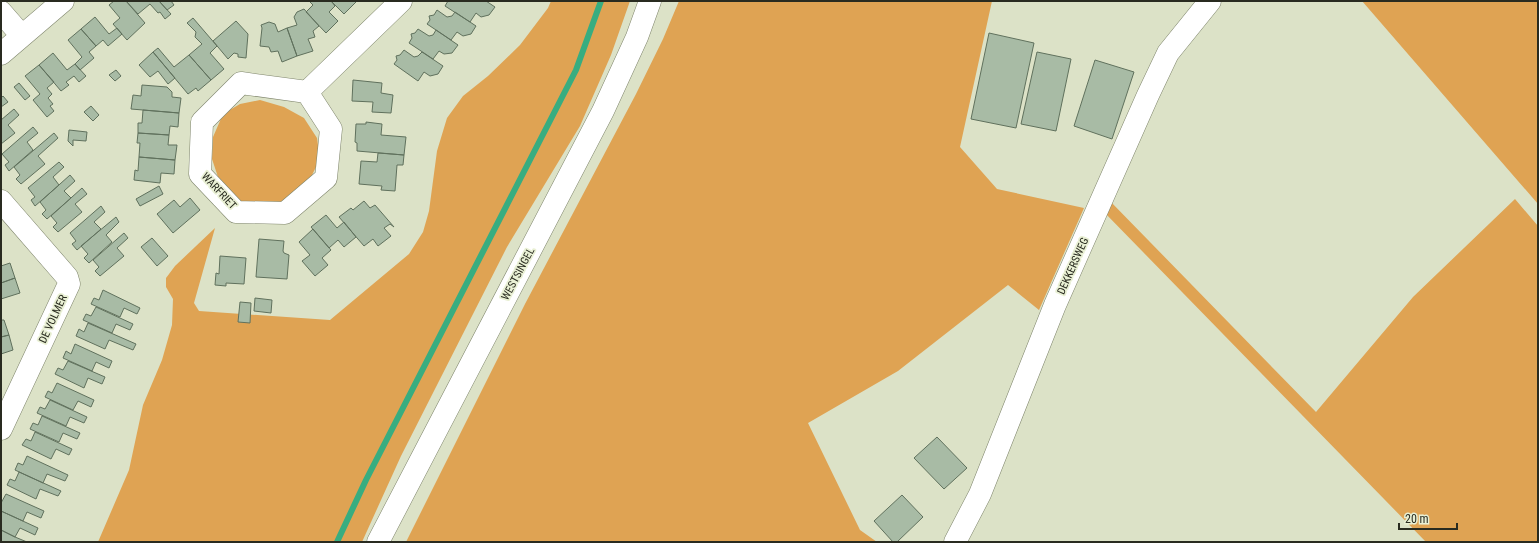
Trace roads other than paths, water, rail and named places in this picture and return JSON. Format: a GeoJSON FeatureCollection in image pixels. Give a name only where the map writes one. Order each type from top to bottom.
{"type":"FeatureCollection","features":[{"type":"Feature","properties":{"kind":"street"},"geometry":{"type":"LineString","coordinates":[[1,54],[63,1]]}},
{"type":"Feature","properties":{"kind":"street"},"geometry":{"type":"LineString","coordinates":[[307,92],[401,1]]}},
{"type":"Feature","properties":{"kind":"street","name":"WESTSINGEL"},"geometry":{"type":"LineString","coordinates":[[378,542],[603,111],[637,37],[650,1]]}},
{"type":"Feature","properties":{"kind":"street","name":"DEKKERSWEG"},"geometry":{"type":"LineString","coordinates":[[956,542],[980,494],[1055,305],[1148,95],[1168,53],[1210,1]]}},
{"type":"Feature","properties":{"kind":"street"},"geometry":{"type":"LineString","coordinates":[[1,12],[22,36]]}},
{"type":"Feature","properties":{"kind":"street","name":"WARFRIET"},"geometry":{"type":"LineString","coordinates":[[241,83],[307,92],[330,128],[326,178],[285,213],[236,212],[200,174],[202,122],[241,83]]}},
{"type":"Feature","properties":{"kind":"street","name":"DE VOLMER"},"geometry":{"type":"LineString","coordinates":[[1,201],[67,277],[69,284],[1,430]]}},
{"type":"Feature","properties":{"kind":"waterway"},"geometry":{"type":"LineString","coordinates":[[337,542],[366,480],[576,70],[601,1]]}}]}
